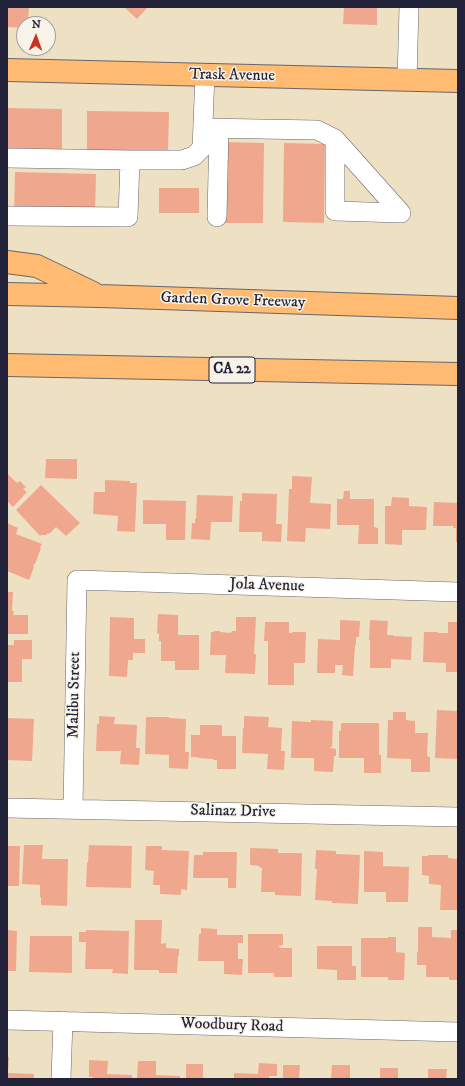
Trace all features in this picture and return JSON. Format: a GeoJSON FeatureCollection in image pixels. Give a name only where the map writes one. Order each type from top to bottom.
{"type":"FeatureCollection","features":[{"type":"Feature","properties":{"kind":"main road","name":"Trask Avenue"},"geometry":{"type":"LineString","coordinates":[[7,70],[458,81]]}},
{"type":"Feature","properties":{"kind":"main road"},"geometry":{"type":"LineString","coordinates":[[7,262],[37,266],[100,296]]}},
{"type":"Feature","properties":{"kind":"main road","name":"Garden Grove Freeway"},"geometry":{"type":"LineString","coordinates":[[7,294],[458,308]]}},
{"type":"Feature","properties":{"kind":"main road","name":"CA 22"},"geometry":{"type":"LineString","coordinates":[[7,365],[458,374]]}},
{"type":"Feature","properties":{"kind":"street"},"geometry":{"type":"LineString","coordinates":[[407,80],[409,7]]}},
{"type":"Feature","properties":{"kind":"street"},"geometry":{"type":"LineString","coordinates":[[205,75],[211,128],[217,217]]}},
{"type":"Feature","properties":{"kind":"street"},"geometry":{"type":"LineString","coordinates":[[211,128],[317,130],[335,139]]}},
{"type":"Feature","properties":{"kind":"street"},"geometry":{"type":"LineString","coordinates":[[7,158],[182,160],[194,156],[202,148],[211,128]]}},
{"type":"Feature","properties":{"kind":"street"},"geometry":{"type":"LineString","coordinates":[[7,216],[128,217],[130,160]]}},
{"type":"Feature","properties":{"kind":"street","name":"Jola Avenue"},"geometry":{"type":"LineString","coordinates":[[77,580],[458,592]]}},
{"type":"Feature","properties":{"kind":"street","name":"Malibu Street"},"geometry":{"type":"LineString","coordinates":[[73,809],[77,580]]}},
{"type":"Feature","properties":{"kind":"street","name":"Salinaz Drive"},"geometry":{"type":"LineString","coordinates":[[7,808],[458,817]]}},
{"type":"Feature","properties":{"kind":"street","name":"Woodbury Road"},"geometry":{"type":"LineString","coordinates":[[7,1020],[458,1032]]}},
{"type":"Feature","properties":{"kind":"street"},"geometry":{"type":"LineString","coordinates":[[61,1079],[63,1021]]}},
{"type":"Feature","properties":{"kind":"building"},"geometry":{"type":"Polygon","coordinates":[[[7,7],[29,7],[28,16],[16,16],[16,28],[7,27],[7,7]]]}},
{"type":"Feature","properties":{"kind":"building"},"geometry":{"type":"Polygon","coordinates":[[[124,7],[148,7],[137,19],[124,7]]]}},
{"type":"Feature","properties":{"kind":"building"},"geometry":{"type":"Polygon","coordinates":[[[344,7],[377,7],[377,25],[343,24],[344,7]]]}},
{"type":"Feature","properties":{"kind":"building"},"geometry":{"type":"Polygon","coordinates":[[[7,108],[62,109],[62,149],[7,148],[7,108]]]}},
{"type":"Feature","properties":{"kind":"building"},"geometry":{"type":"Polygon","coordinates":[[[87,111],[169,112],[168,152],[87,151],[87,111]]]}},
{"type":"Feature","properties":{"kind":"building"},"geometry":{"type":"Polygon","coordinates":[[[223,142],[264,143],[263,223],[222,223],[223,142]]]}},
{"type":"Feature","properties":{"kind":"building"},"geometry":{"type":"Polygon","coordinates":[[[284,143],[325,144],[324,223],[283,222],[284,143]]]}},
{"type":"Feature","properties":{"kind":"building"},"geometry":{"type":"Polygon","coordinates":[[[15,172],[96,174],[95,214],[14,213],[15,172]]]}},
{"type":"Feature","properties":{"kind":"building"},"geometry":{"type":"Polygon","coordinates":[[[159,188],[199,188],[199,213],[159,213],[159,188]]]}},
{"type":"Feature","properties":{"kind":"building"},"geometry":{"type":"Polygon","coordinates":[[[46,459],[77,459],[77,479],[45,478],[46,459]]]}},
{"type":"Feature","properties":{"kind":"building"},"geometry":{"type":"Polygon","coordinates":[[[7,473],[17,483],[20,481],[26,487],[23,489],[27,492],[13,507],[7,501],[7,473]]]}},
{"type":"Feature","properties":{"kind":"building"},"geometry":{"type":"Polygon","coordinates":[[[292,476],[312,477],[310,503],[331,504],[330,529],[306,528],[305,542],[287,541],[289,489],[292,489],[292,476]]]}},
{"type":"Feature","properties":{"kind":"building"},"geometry":{"type":"Polygon","coordinates":[[[105,480],[130,481],[130,483],[137,483],[135,532],[117,531],[118,516],[93,514],[94,492],[105,492],[105,480]]]}},
{"type":"Feature","properties":{"kind":"building"},"geometry":{"type":"Polygon","coordinates":[[[41,485],[80,523],[66,536],[56,527],[49,534],[40,536],[16,510],[41,485]]]}},
{"type":"Feature","properties":{"kind":"building"},"geometry":{"type":"Polygon","coordinates":[[[344,491],[350,491],[350,499],[374,499],[374,527],[378,528],[378,544],[358,544],[359,525],[337,525],[337,499],[343,499],[344,491]]]}},
{"type":"Feature","properties":{"kind":"building"},"geometry":{"type":"Polygon","coordinates":[[[242,493],[277,494],[276,524],[282,524],[281,542],[262,541],[262,532],[239,532],[240,501],[242,501],[242,493]]]}},
{"type":"Feature","properties":{"kind":"building"},"geometry":{"type":"Polygon","coordinates":[[[197,495],[233,496],[232,522],[211,522],[210,540],[191,539],[192,523],[195,523],[196,519],[197,495]]]}},
{"type":"Feature","properties":{"kind":"building"},"geometry":{"type":"Polygon","coordinates":[[[392,497],[409,498],[409,506],[427,507],[426,530],[402,530],[402,545],[385,544],[385,506],[391,506],[392,497]]]}},
{"type":"Feature","properties":{"kind":"building"},"geometry":{"type":"Polygon","coordinates":[[[143,500],[186,501],[185,540],[166,540],[166,524],[143,524],[143,500]]]}},
{"type":"Feature","properties":{"kind":"building"},"geometry":{"type":"Polygon","coordinates":[[[434,502],[458,503],[458,542],[456,542],[456,528],[453,528],[453,526],[433,526],[434,502]]]}},
{"type":"Feature","properties":{"kind":"building"},"geometry":{"type":"Polygon","coordinates":[[[7,523],[18,528],[16,534],[42,544],[29,580],[7,571],[7,523]]]}},
{"type":"Feature","properties":{"kind":"building"},"geometry":{"type":"Polygon","coordinates":[[[7,592],[13,592],[13,615],[28,615],[28,634],[7,634],[7,592]]]}},
{"type":"Feature","properties":{"kind":"building"},"geometry":{"type":"Polygon","coordinates":[[[158,614],[178,615],[178,635],[199,635],[199,670],[175,670],[175,661],[161,661],[161,641],[159,641],[159,634],[157,633],[158,614]]]}},
{"type":"Feature","properties":{"kind":"building"},"geometry":{"type":"Polygon","coordinates":[[[110,617],[134,618],[134,639],[145,639],[145,653],[133,653],[133,660],[128,660],[127,677],[109,676],[110,617]]]}},
{"type":"Feature","properties":{"kind":"building"},"geometry":{"type":"Polygon","coordinates":[[[236,617],[256,617],[254,654],[256,654],[255,674],[225,673],[226,655],[210,655],[211,632],[220,631],[231,633],[232,631],[236,631],[236,617]]]}},
{"type":"Feature","properties":{"kind":"building"},"geometry":{"type":"Polygon","coordinates":[[[340,620],[360,621],[359,637],[356,637],[353,676],[342,675],[343,665],[335,665],[335,673],[317,673],[318,639],[340,640],[340,620]]]}},
{"type":"Feature","properties":{"kind":"building"},"geometry":{"type":"Polygon","coordinates":[[[370,620],[388,621],[387,635],[412,637],[411,660],[391,659],[391,668],[370,668],[370,620]]]}},
{"type":"Feature","properties":{"kind":"building"},"geometry":{"type":"Polygon","coordinates":[[[265,622],[289,622],[289,633],[306,632],[305,663],[294,663],[294,685],[268,685],[268,641],[264,641],[265,622]]]}},
{"type":"Feature","properties":{"kind":"building"},"geometry":{"type":"Polygon","coordinates":[[[448,622],[458,622],[458,672],[446,672],[446,663],[423,662],[424,632],[448,633],[448,622]]]}},
{"type":"Feature","properties":{"kind":"building"},"geometry":{"type":"Polygon","coordinates":[[[14,640],[32,640],[32,659],[22,659],[22,682],[7,682],[7,645],[14,645],[14,640]]]}},
{"type":"Feature","properties":{"kind":"building"},"geometry":{"type":"Polygon","coordinates":[[[437,710],[458,711],[458,759],[435,758],[437,710]]]}},
{"type":"Feature","properties":{"kind":"building"},"geometry":{"type":"Polygon","coordinates":[[[393,712],[406,712],[406,720],[415,721],[415,733],[428,733],[427,756],[430,757],[430,772],[411,772],[411,759],[387,758],[388,720],[393,720],[393,712]]]}},
{"type":"Feature","properties":{"kind":"building"},"geometry":{"type":"Polygon","coordinates":[[[99,716],[115,717],[114,724],[137,725],[136,748],[140,748],[139,765],[120,764],[121,751],[96,751],[97,724],[99,724],[99,716]]]}},
{"type":"Feature","properties":{"kind":"building"},"geometry":{"type":"Polygon","coordinates":[[[244,716],[269,717],[268,727],[282,728],[281,751],[285,751],[284,770],[267,769],[268,754],[242,753],[244,716]]]}},
{"type":"Feature","properties":{"kind":"building"},"geometry":{"type":"Polygon","coordinates":[[[146,717],[186,719],[185,752],[189,752],[188,769],[169,768],[169,755],[145,754],[146,717]]]}},
{"type":"Feature","properties":{"kind":"building"},"geometry":{"type":"Polygon","coordinates":[[[7,718],[34,719],[32,761],[7,760],[7,718]]]}},
{"type":"Feature","properties":{"kind":"building"},"geometry":{"type":"Polygon","coordinates":[[[311,720],[333,721],[332,747],[330,748],[336,749],[336,756],[334,756],[333,772],[314,771],[314,758],[291,758],[292,721],[311,722],[311,720]]]}},
{"type":"Feature","properties":{"kind":"building"},"geometry":{"type":"Polygon","coordinates":[[[341,723],[379,723],[379,755],[381,755],[381,773],[364,773],[364,758],[339,758],[339,731],[341,731],[341,723]]]}},
{"type":"Feature","properties":{"kind":"building"},"geometry":{"type":"Polygon","coordinates":[[[200,725],[222,725],[222,736],[236,736],[236,769],[217,769],[217,760],[191,757],[191,735],[200,735],[200,725]]]}},
{"type":"Feature","properties":{"kind":"building"},"geometry":{"type":"Polygon","coordinates":[[[24,845],[43,845],[42,859],[68,859],[67,906],[41,905],[40,885],[22,884],[24,845]]]}},
{"type":"Feature","properties":{"kind":"building"},"geometry":{"type":"Polygon","coordinates":[[[89,845],[132,846],[131,888],[86,887],[89,845]]]}},
{"type":"Feature","properties":{"kind":"building"},"geometry":{"type":"Polygon","coordinates":[[[7,846],[20,846],[19,886],[7,886],[7,846]]]}},
{"type":"Feature","properties":{"kind":"building"},"geometry":{"type":"Polygon","coordinates":[[[146,846],[162,846],[162,850],[189,851],[187,890],[181,889],[181,895],[160,894],[160,885],[153,885],[154,871],[145,870],[146,846]]]}},
{"type":"Feature","properties":{"kind":"building"},"geometry":{"type":"Polygon","coordinates":[[[250,848],[278,849],[278,853],[302,853],[301,896],[275,895],[275,892],[261,892],[262,868],[259,866],[250,865],[250,848]]]}},
{"type":"Feature","properties":{"kind":"building"},"geometry":{"type":"Polygon","coordinates":[[[316,850],[336,851],[336,854],[360,855],[358,904],[332,903],[332,901],[315,900],[317,869],[315,869],[316,850]]]}},
{"type":"Feature","properties":{"kind":"building"},"geometry":{"type":"Polygon","coordinates":[[[364,851],[383,852],[383,866],[409,867],[408,902],[386,902],[386,892],[364,892],[364,851]]]}},
{"type":"Feature","properties":{"kind":"building"},"geometry":{"type":"Polygon","coordinates":[[[203,852],[237,852],[236,888],[228,888],[228,878],[193,878],[194,855],[203,855],[203,852]]]}},
{"type":"Feature","properties":{"kind":"building"},"geometry":{"type":"Polygon","coordinates":[[[448,855],[448,858],[458,859],[458,910],[440,910],[441,885],[429,884],[429,876],[422,875],[422,856],[448,855]]]}},
{"type":"Feature","properties":{"kind":"building"},"geometry":{"type":"Polygon","coordinates":[[[135,920],[162,920],[161,944],[166,943],[166,948],[179,949],[177,973],[159,973],[159,970],[134,970],[135,920]]]}},
{"type":"Feature","properties":{"kind":"building"},"geometry":{"type":"Polygon","coordinates":[[[418,927],[432,927],[432,937],[451,938],[451,930],[458,930],[458,980],[449,980],[449,977],[426,977],[426,965],[417,965],[418,927]]]}},
{"type":"Feature","properties":{"kind":"building"},"geometry":{"type":"Polygon","coordinates":[[[201,928],[217,929],[217,935],[243,935],[243,943],[238,943],[238,959],[243,959],[242,975],[224,974],[224,961],[198,961],[199,934],[201,934],[201,928]]]}},
{"type":"Feature","properties":{"kind":"building"},"geometry":{"type":"Polygon","coordinates":[[[7,930],[17,931],[16,971],[7,971],[7,930]]]}},
{"type":"Feature","properties":{"kind":"building"},"geometry":{"type":"Polygon","coordinates":[[[86,930],[129,931],[128,974],[112,973],[113,969],[85,969],[86,942],[79,942],[79,932],[86,932],[86,930]]]}},
{"type":"Feature","properties":{"kind":"building"},"geometry":{"type":"Polygon","coordinates":[[[248,934],[283,934],[283,945],[279,946],[280,948],[292,948],[292,977],[274,977],[274,973],[248,973],[248,934]]]}},
{"type":"Feature","properties":{"kind":"building"},"geometry":{"type":"Polygon","coordinates":[[[30,936],[72,936],[72,973],[29,972],[30,936]]]}},
{"type":"Feature","properties":{"kind":"building"},"geometry":{"type":"Polygon","coordinates":[[[396,937],[396,952],[405,953],[404,980],[388,980],[388,977],[361,977],[361,938],[396,937]]]}},
{"type":"Feature","properties":{"kind":"building"},"geometry":{"type":"Polygon","coordinates":[[[317,946],[352,946],[352,966],[356,966],[356,980],[337,980],[337,970],[317,969],[317,946]]]}},
{"type":"Feature","properties":{"kind":"building"},"geometry":{"type":"Polygon","coordinates":[[[7,1057],[9,1057],[8,1073],[34,1074],[34,1079],[7,1079],[7,1057]]]}},
{"type":"Feature","properties":{"kind":"building"},"geometry":{"type":"Polygon","coordinates":[[[89,1060],[108,1061],[107,1074],[132,1075],[132,1079],[93,1079],[93,1077],[89,1077],[89,1060]]]}},
{"type":"Feature","properties":{"kind":"building"},"geometry":{"type":"Polygon","coordinates":[[[138,1061],[156,1061],[156,1075],[180,1076],[180,1079],[137,1078],[138,1061]]]}},
{"type":"Feature","properties":{"kind":"building"},"geometry":{"type":"Polygon","coordinates":[[[259,1063],[277,1064],[277,1076],[269,1076],[269,1079],[234,1079],[234,1073],[258,1074],[259,1063]]]}},
{"type":"Feature","properties":{"kind":"building"},"geometry":{"type":"Polygon","coordinates":[[[186,1064],[203,1064],[203,1079],[186,1079],[186,1064]]]}},
{"type":"Feature","properties":{"kind":"building"},"geometry":{"type":"Polygon","coordinates":[[[283,1065],[300,1065],[299,1079],[283,1079],[283,1065]]]}},
{"type":"Feature","properties":{"kind":"building"},"geometry":{"type":"Polygon","coordinates":[[[332,1065],[350,1065],[350,1079],[331,1079],[332,1065]]]}},
{"type":"Feature","properties":{"kind":"building"},"geometry":{"type":"Polygon","coordinates":[[[380,1068],[398,1068],[398,1079],[380,1079],[380,1068]]]}},
{"type":"Feature","properties":{"kind":"building"},"geometry":{"type":"Polygon","coordinates":[[[428,1069],[447,1069],[446,1079],[428,1079],[428,1069]]]}}]}
